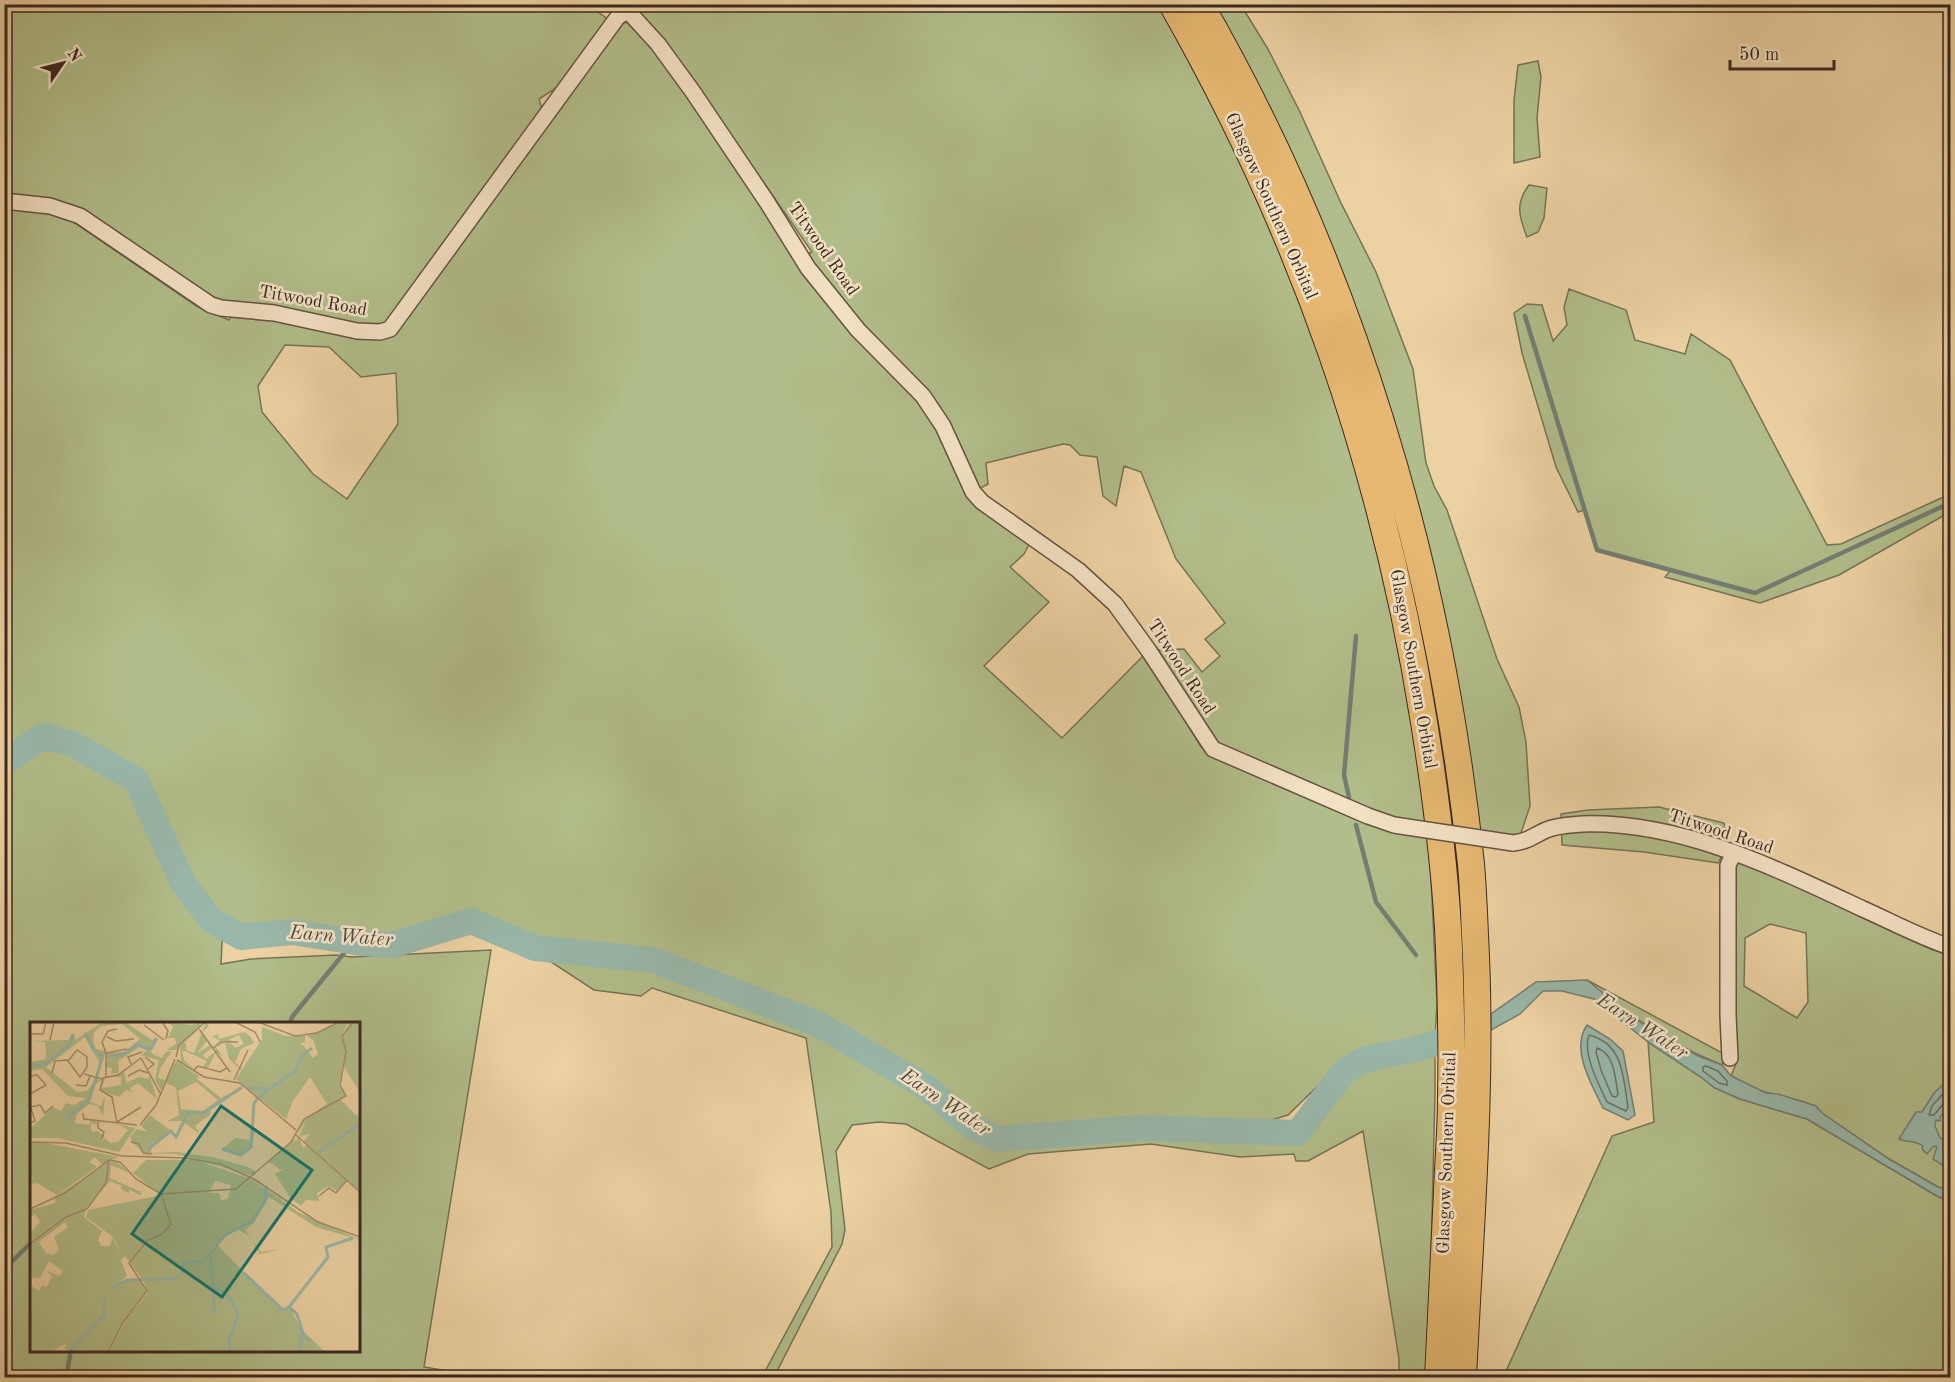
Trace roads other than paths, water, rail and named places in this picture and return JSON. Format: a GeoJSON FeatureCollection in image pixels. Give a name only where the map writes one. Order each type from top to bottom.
{"type":"FeatureCollection","features":[{"type":"Feature","properties":{"kind":"highway","name":"Glasgow Southern Orbital"},"geometry":{"type":"LineString","coordinates":[[1172,4],[1234,120],[1287,237],[1329,344],[1368,466],[1394,564],[1414,656],[1443,852],[1449,949],[1451,1102],[1438,1377]]}},
{"type":"Feature","properties":{"kind":"highway","name":"Glasgow Southern Orbital"},"geometry":{"type":"LineString","coordinates":[[1200,4],[1254,106],[1308,223],[1361,363],[1391,456],[1416,549],[1445,680],[1471,866],[1477,978],[1475,1178],[1463,1377]]}},
{"type":"Feature","properties":{"kind":"street","name":"Titwood Road"},"geometry":{"type":"LineString","coordinates":[[4,201],[50,206],[80,216],[211,305],[274,313],[357,330],[380,332],[390,328],[627,7],[693,92],[767,202],[807,268],[858,330],[923,396],[943,426],[973,492],[982,502],[1078,570],[1114,604],[1149,651],[1213,749],[1394,825],[1513,843],[1526,841],[1548,829],[1559,826],[1585,824],[1682,836],[1734,853],[1950,947]]}},
{"type":"Feature","properties":{"kind":"street"},"geometry":{"type":"LineString","coordinates":[[1730,1058],[1728,865],[1734,853]]}},
{"type":"Feature","properties":{"kind":"water"},"geometry":{"type":"Polygon","coordinates":[[[1587,980],[1633,1018],[1698,1056],[1722,1065],[1731,1076],[1766,1093],[1778,1094],[1816,1106],[1822,1113],[1889,1159],[1938,1187],[1950,1190],[1950,1202],[1807,1119],[1740,1099],[1715,1088],[1648,1042],[1594,999],[1562,991],[1543,991],[1520,1014],[1491,1030],[1491,1014],[1536,982],[1587,980]]]}},
{"type":"Feature","properties":{"kind":"water"},"geometry":{"type":"Polygon","coordinates":[[[1587,1025],[1610,1039],[1623,1051],[1635,1115],[1628,1120],[1603,1108],[1589,1078],[1581,1045],[1582,1035],[1587,1025]]]}},
{"type":"Feature","properties":{"kind":"water"},"geometry":{"type":"Polygon","coordinates":[[[1950,1078],[1950,1106],[1940,1117],[1940,1121],[1936,1120],[1935,1126],[1940,1138],[1946,1140],[1950,1137],[1950,1170],[1933,1159],[1937,1147],[1934,1146],[1927,1154],[1920,1144],[1899,1139],[1916,1112],[1922,1112],[1934,1093],[1950,1078]]]}},
{"type":"Feature","properties":{"kind":"waterway"},"geometry":{"type":"LineString","coordinates":[[1525,316],[1597,550],[1755,593],[1950,503]]}},
{"type":"Feature","properties":{"kind":"waterway"},"geometry":{"type":"LineString","coordinates":[[1349,797],[1344,775],[1356,636]]}},
{"type":"Feature","properties":{"kind":"waterway","name":"Earn Water"},"geometry":{"type":"LineString","coordinates":[[4,763],[43,736],[73,744],[136,780],[183,883],[211,920],[241,937],[292,932],[362,943],[392,945],[471,921],[535,948],[653,960],[818,1024],[926,1087],[971,1126],[998,1139],[1140,1128],[1298,1133],[1341,1075],[1350,1068],[1368,1059],[1423,1047],[1470,1030]]}},
{"type":"Feature","properties":{"kind":"waterway"},"geometry":{"type":"LineString","coordinates":[[1356,825],[1376,902],[1416,955]]}},
{"type":"Feature","properties":{"kind":"waterway"},"geometry":{"type":"LineString","coordinates":[[291,1022],[292,1017],[353,942]]}},
{"type":"Feature","properties":{"kind":"waterway"},"geometry":{"type":"LineString","coordinates":[[4,1269],[30,1244]]}},
{"type":"Feature","properties":{"kind":"waterway"},"geometry":{"type":"LineString","coordinates":[[66,1378],[71,1352]]}}]}
